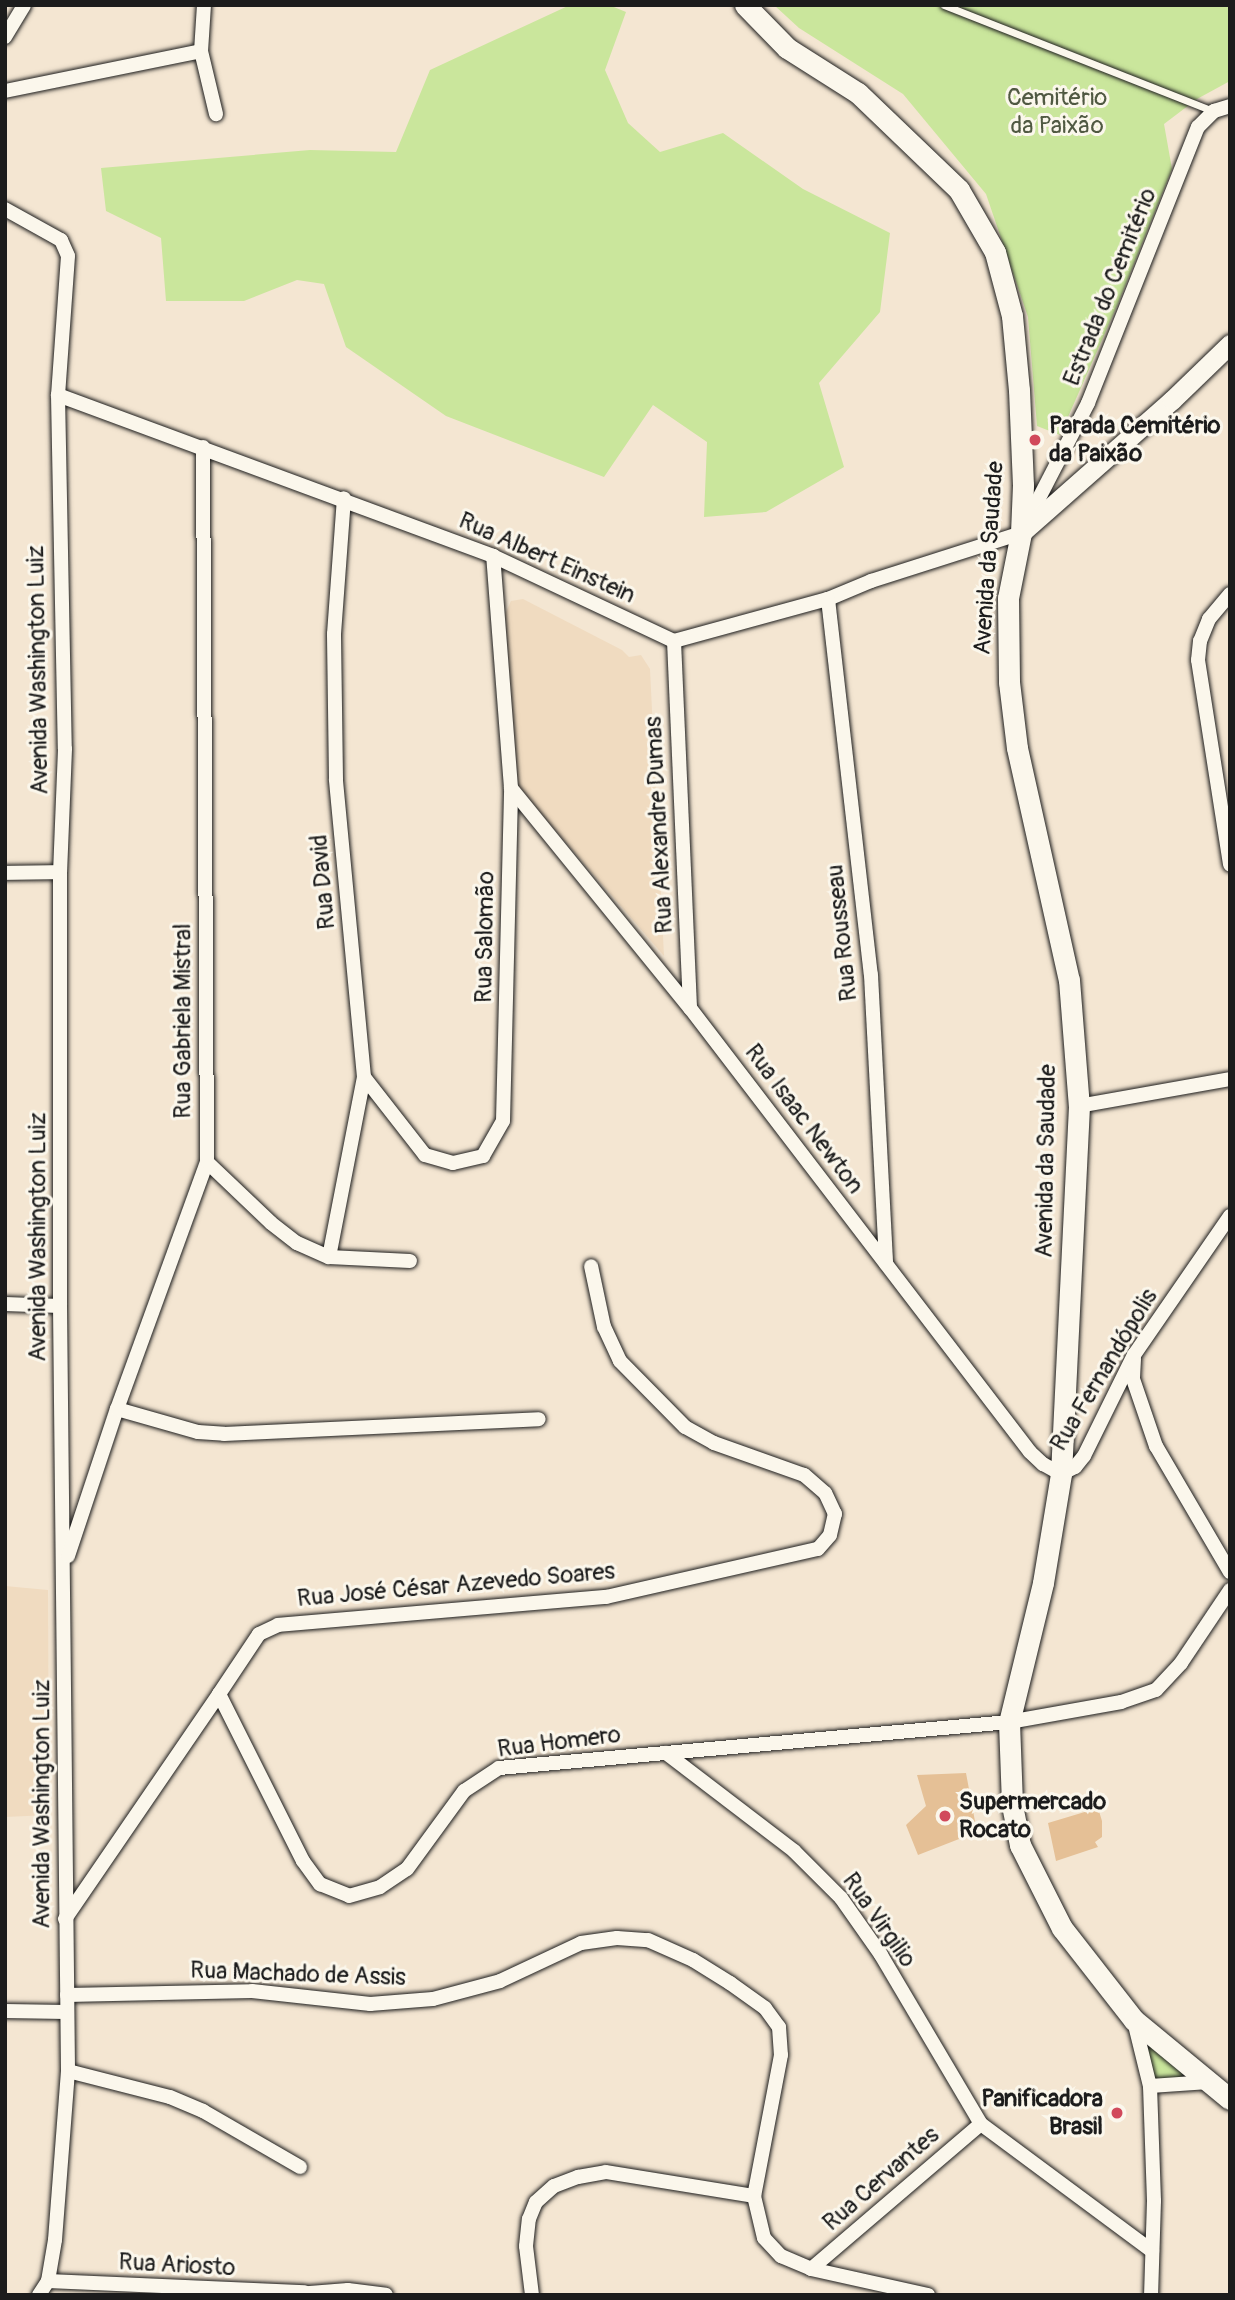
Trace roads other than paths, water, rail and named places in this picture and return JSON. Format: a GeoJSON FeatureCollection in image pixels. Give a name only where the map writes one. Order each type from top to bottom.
{"type":"FeatureCollection","features":[{"type":"Feature","properties":{"kind":"main road","name":"Avenida da Saudade"},"geometry":{"type":"LineString","coordinates":[[745,5],[787,48],[858,93],[906,136],[959,190],[995,252],[1012,316],[1019,390],[1021,533],[1008,598],[1009,682],[1017,748],[1069,980],[1079,1106],[1061,1474],[1043,1583],[1009,1722],[1012,1805],[1020,1845],[1062,1928],[1134,2020],[1230,2099]]}},
{"type":"Feature","properties":{"kind":"street"},"geometry":{"type":"LineString","coordinates":[[204,5],[201,51],[216,114]]}},
{"type":"Feature","properties":{"kind":"street"},"geometry":{"type":"LineString","coordinates":[[5,37],[22,6]]}},
{"type":"Feature","properties":{"kind":"street"},"geometry":{"type":"LineString","coordinates":[[5,91],[201,51]]}},
{"type":"Feature","properties":{"kind":"street"},"geometry":{"type":"LineString","coordinates":[[1214,111],[1230,106]]}},
{"type":"Feature","properties":{"kind":"street","name":"Estrada do Cemitério"},"geometry":{"type":"LineString","coordinates":[[1021,533],[1088,403],[1198,127],[1214,111]]}},
{"type":"Feature","properties":{"kind":"street","name":"Avenida Washington Luiz"},"geometry":{"type":"LineString","coordinates":[[5,209],[61,240],[68,256],[58,395],[65,748],[60,872],[60,1306],[68,2071],[55,2240],[48,2281],[38,2295]]}},
{"type":"Feature","properties":{"kind":"street"},"geometry":{"type":"LineString","coordinates":[[674,641],[828,600],[871,581],[1021,533],[1172,400],[1230,344]]}},
{"type":"Feature","properties":{"kind":"street","name":"Rua Albert Einstein"},"geometry":{"type":"LineString","coordinates":[[58,395],[344,498],[493,556],[674,641]]}},
{"type":"Feature","properties":{"kind":"street","name":"Rua Gabriela Mistral"},"geometry":{"type":"LineString","coordinates":[[64,1569],[117,1409],[207,1162],[203,447]]}},
{"type":"Feature","properties":{"kind":"street","name":"Rua David"},"geometry":{"type":"LineString","coordinates":[[329,1257],[364,1077],[336,779],[334,634],[344,498]]}},
{"type":"Feature","properties":{"kind":"street","name":"Rua Salomão"},"geometry":{"type":"LineString","coordinates":[[364,1077],[425,1156],[453,1163],[483,1156],[503,1121],[511,788],[493,556]]}},
{"type":"Feature","properties":{"kind":"street"},"geometry":{"type":"LineString","coordinates":[[1230,594],[1209,619],[1199,641],[1198,660],[1230,865]]}},
{"type":"Feature","properties":{"kind":"street","name":"Rua Rousseau"},"geometry":{"type":"LineString","coordinates":[[828,600],[871,975],[886,1264]]}},
{"type":"Feature","properties":{"kind":"street","name":"Rua Alexandre Dumas"},"geometry":{"type":"LineString","coordinates":[[674,641],[690,1007]]}},
{"type":"Feature","properties":{"kind":"street","name":"Rua Isaac Newton"},"geometry":{"type":"LineString","coordinates":[[511,788],[690,1007],[1030,1452],[1043,1464],[1061,1474]]}},
{"type":"Feature","properties":{"kind":"street"},"geometry":{"type":"LineString","coordinates":[[5,873],[60,872]]}},
{"type":"Feature","properties":{"kind":"street"},"geometry":{"type":"LineString","coordinates":[[1079,1106],[1230,1079]]}},
{"type":"Feature","properties":{"kind":"street"},"geometry":{"type":"LineString","coordinates":[[207,1162],[297,1244],[329,1257],[410,1261]]}},
{"type":"Feature","properties":{"kind":"street","name":"Rua Fernandópolis"},"geometry":{"type":"LineString","coordinates":[[1061,1474],[1074,1467],[1084,1456],[1134,1354],[1230,1216]]}},
{"type":"Feature","properties":{"kind":"street","name":"Rua José César Azevedo Soares"},"geometry":{"type":"LineString","coordinates":[[219,1694],[260,1634],[278,1625],[606,1597],[818,1549],[830,1535],[835,1514],[825,1493],[804,1475],[714,1443],[685,1427],[620,1361],[604,1327],[591,1266]]}},
{"type":"Feature","properties":{"kind":"street"},"geometry":{"type":"LineString","coordinates":[[5,1304],[60,1306]]}},
{"type":"Feature","properties":{"kind":"street"},"geometry":{"type":"LineString","coordinates":[[1134,1354],[1133,1379],[1156,1446],[1230,1572]]}},
{"type":"Feature","properties":{"kind":"street"},"geometry":{"type":"LineString","coordinates":[[117,1409],[198,1432],[224,1434],[539,1419]]}},
{"type":"Feature","properties":{"kind":"street","name":"Rua Homero"},"geometry":{"type":"LineString","coordinates":[[219,1694],[303,1861],[320,1884],[349,1896],[380,1887],[407,1870],[464,1791],[499,1768],[1009,1722],[1121,1702],[1156,1689],[1181,1663],[1230,1590]]}},
{"type":"Feature","properties":{"kind":"street"},"geometry":{"type":"LineString","coordinates":[[65,1919],[219,1694]]}},
{"type":"Feature","properties":{"kind":"street","name":"Rua Virgilio"},"geometry":{"type":"LineString","coordinates":[[666,1753],[794,1851],[841,1898],[881,1955],[981,2124]]}},
{"type":"Feature","properties":{"kind":"street","name":"Rua Machado de Assis"},"geometry":{"type":"LineString","coordinates":[[66,1995],[252,1991],[370,2004],[433,1999],[500,1981],[581,1943],[617,1938],[648,1940],[694,1960],[730,1983],[765,2008],[779,2027],[781,2055],[754,2196]]}},
{"type":"Feature","properties":{"kind":"street"},"geometry":{"type":"LineString","coordinates":[[5,2011],[66,2012]]}},
{"type":"Feature","properties":{"kind":"street"},"geometry":{"type":"LineString","coordinates":[[1134,2020],[1150,2085],[1154,2201],[1151,2295]]}},
{"type":"Feature","properties":{"kind":"street"},"geometry":{"type":"LineString","coordinates":[[68,2071],[170,2097],[203,2112],[300,2167]]}},
{"type":"Feature","properties":{"kind":"street"},"geometry":{"type":"LineString","coordinates":[[1150,2085],[1209,2082]]}},
{"type":"Feature","properties":{"kind":"street"},"geometry":{"type":"LineString","coordinates":[[981,2124],[1152,2251]]}},
{"type":"Feature","properties":{"kind":"street","name":"Rua Cervantes"},"geometry":{"type":"LineString","coordinates":[[811,2270],[981,2124]]}},
{"type":"Feature","properties":{"kind":"street"},"geometry":{"type":"LineString","coordinates":[[532,2295],[526,2246],[529,2219],[536,2202],[554,2186],[578,2176],[607,2172],[754,2196],[764,2238],[781,2256],[811,2270],[928,2295]]}},
{"type":"Feature","properties":{"kind":"street","name":"Rua Ariosto"},"geometry":{"type":"LineString","coordinates":[[48,2281],[233,2293],[348,2290],[386,2295]]}},
{"type":"Feature","properties":{"kind":"lane"},"geometry":{"type":"LineString","coordinates":[[944,5],[1214,111]]}},
{"type":"Feature","properties":{"kind":"place","name":"Parada Cemitério da Paixão"},"geometry":{"type":"Point","coordinates":[1035,440]}},
{"type":"Feature","properties":{"kind":"place","name":"Supermercado Rocato"},"geometry":{"type":"Point","coordinates":[945,1816]}},
{"type":"Feature","properties":{"kind":"place","name":"Panificadora Brasil"},"geometry":{"type":"Point","coordinates":[1117,2113]}},
{"type":"Feature","properties":{"kind":"park label","name":"Cemitério da Paixão"},"geometry":{"type":"Point","coordinates":[1057,112]}}]}
